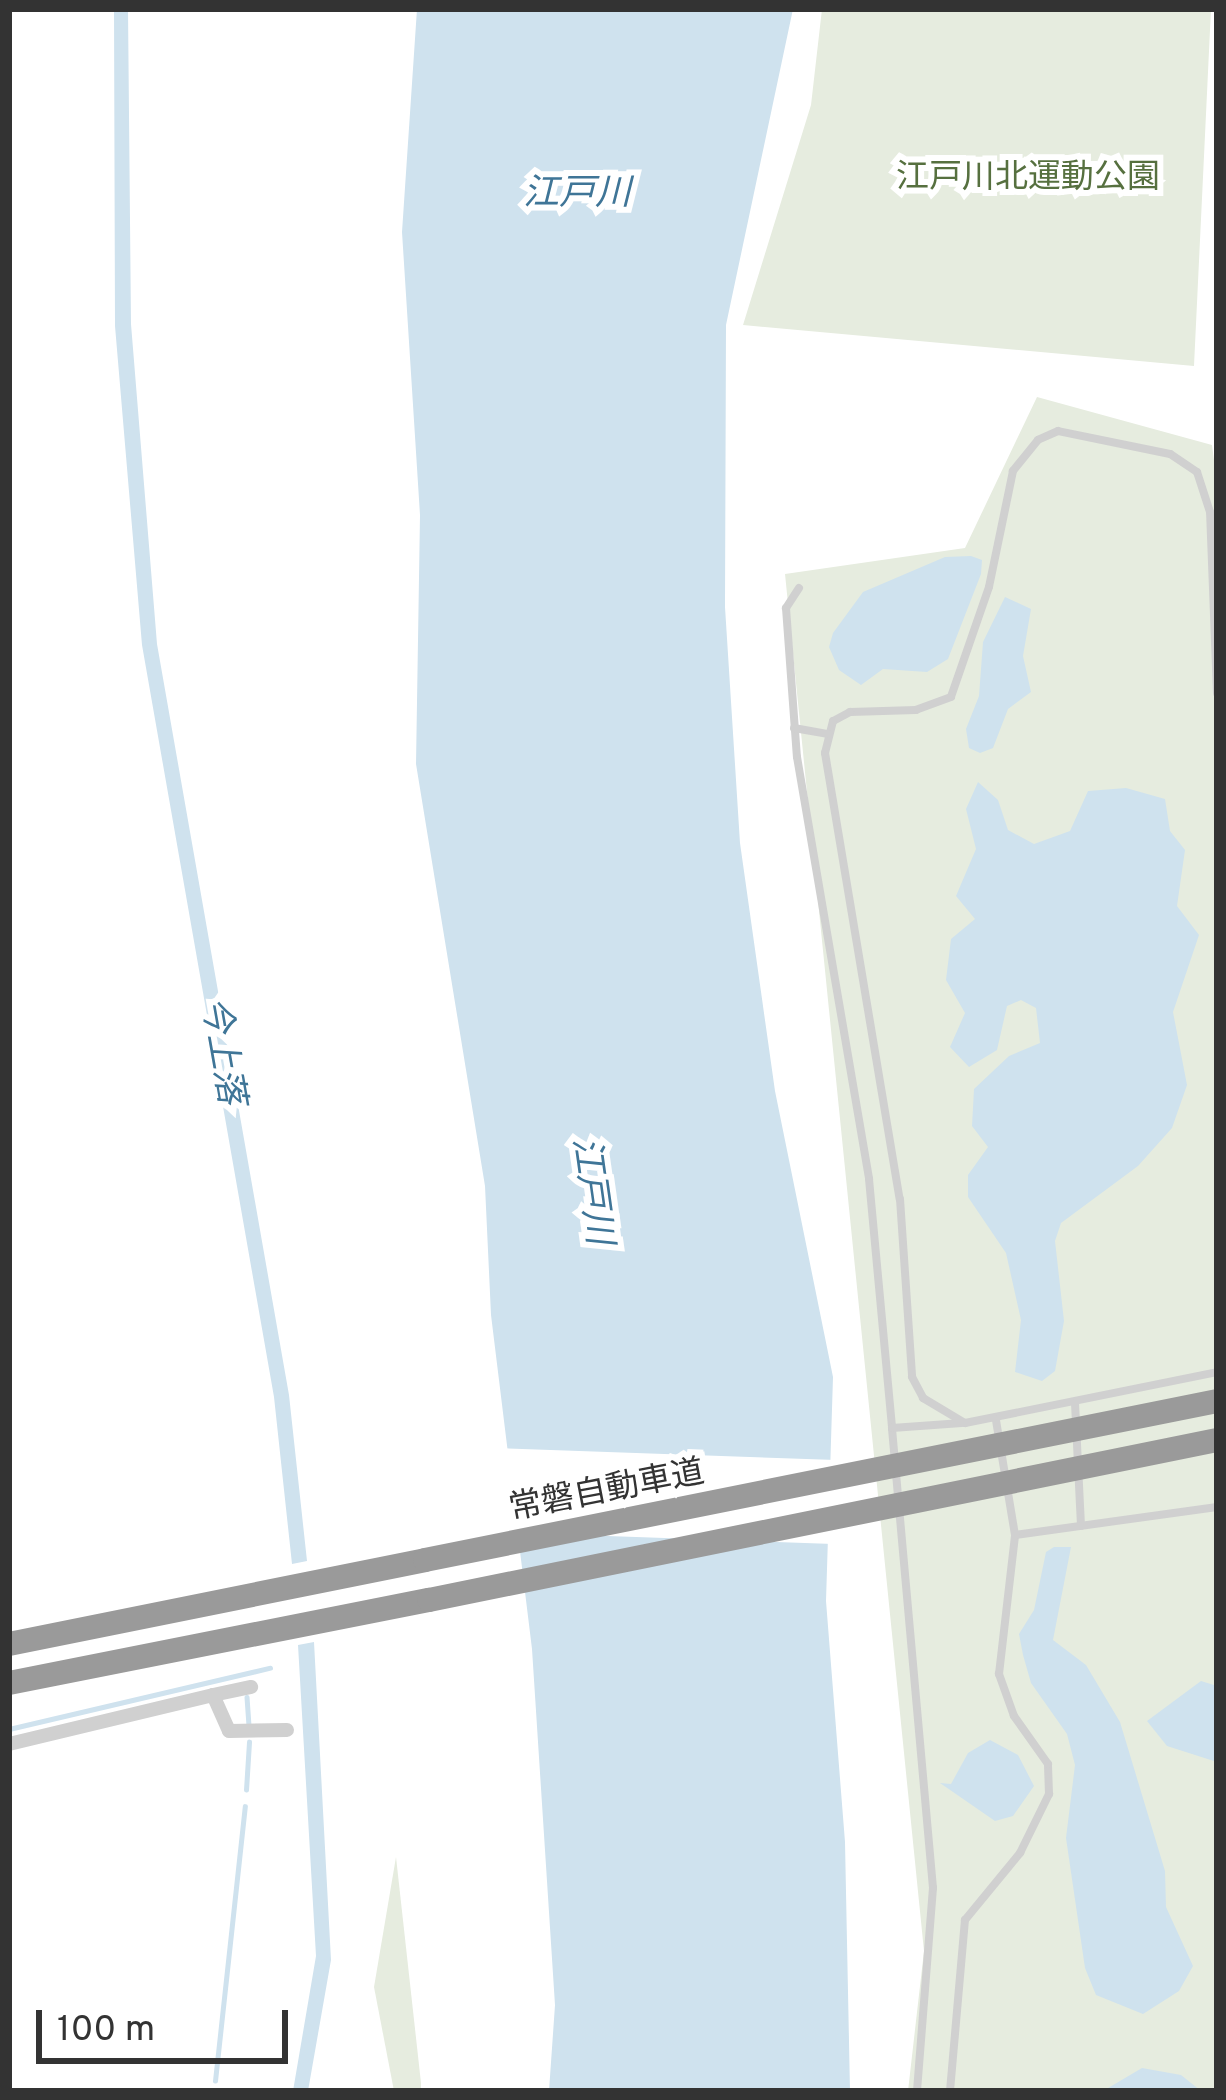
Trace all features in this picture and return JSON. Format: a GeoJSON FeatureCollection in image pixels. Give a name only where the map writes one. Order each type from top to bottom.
{"type":"FeatureCollection","features":[{"type":"Feature","properties":{"kind":"highway","name":"常磐自動車道"},"geometry":{"type":"LineString","coordinates":[[9,1644],[1217,1400]]}},
{"type":"Feature","properties":{"kind":"highway"},"geometry":{"type":"LineString","coordinates":[[9,1683],[1217,1440]]}},
{"type":"Feature","properties":{"kind":"highway"},"geometry":{"type":"LineString","coordinates":[[9,1700],[229,1637]]}},
{"type":"Feature","properties":{"kind":"street"},"geometry":{"type":"LineString","coordinates":[[9,1744],[250,1687]]}},
{"type":"Feature","properties":{"kind":"street"},"geometry":{"type":"LineString","coordinates":[[213,1694],[229,1731],[287,1730]]}},
{"type":"Feature","properties":{"kind":"lane"},"geometry":{"type":"LineString","coordinates":[[965,1423],[923,1398],[912,1377],[900,1199],[834,836],[838,794],[826,767],[828,734],[850,712],[916,710],[951,697],[989,587],[1013,471],[1038,440],[1058,431],[1170,454],[1197,472],[1210,512],[1217,693]]}},
{"type":"Feature","properties":{"kind":"lane"},"geometry":{"type":"LineString","coordinates":[[799,588],[786,608],[794,728],[869,1179],[933,1888],[917,2091]]}},
{"type":"Feature","properties":{"kind":"lane"},"geometry":{"type":"LineString","coordinates":[[794,728],[828,734]]}},
{"type":"Feature","properties":{"kind":"lane"},"geometry":{"type":"LineString","coordinates":[[892,1428],[996,1420],[1216,1373],[1217,1400]]}},
{"type":"Feature","properties":{"kind":"lane"},"geometry":{"type":"LineString","coordinates":[[1075,1403],[1081,1526]]}},
{"type":"Feature","properties":{"kind":"lane"},"geometry":{"type":"LineString","coordinates":[[950,2091],[965,1920],[1020,1853],[1049,1794],[1048,1764],[1014,1716],[999,1675],[1015,1535],[996,1420]]}},
{"type":"Feature","properties":{"kind":"lane"},"geometry":{"type":"LineString","coordinates":[[1015,1535],[1217,1507]]}},
{"type":"Feature","properties":{"kind":"green space","name":"江戸川北運動公園"},"geometry":{"type":"Polygon","coordinates":[[[822,9],[1211,9],[1194,366],[743,325],[811,105],[822,9]]]}},
{"type":"Feature","properties":{"kind":"green space"},"geometry":{"type":"Polygon","coordinates":[[[1037,397],[1212,445],[1217,483],[1217,2091],[908,2091],[924,1951],[785,574],[965,548],[1037,397]]]}},
{"type":"Feature","properties":{"kind":"green space"},"geometry":{"type":"Polygon","coordinates":[[[396,1857],[421,2091],[394,2091],[374,1987],[396,1857]]]}},
{"type":"Feature","properties":{"kind":"water","name":"今上落"},"geometry":{"type":"Polygon","coordinates":[[[114,9],[128,9],[131,324],[157,644],[289,1395],[307,1561],[292,1564],[274,1397],[142,645],[115,326],[114,9]]]}},
{"type":"Feature","properties":{"kind":"water","name":"江戸川"},"geometry":{"type":"Polygon","coordinates":[[[417,9],[793,9],[726,325],[725,607],[740,843],[775,1091],[833,1377],[826,1601],[845,1842],[850,2091],[549,2091],[555,2005],[532,1649],[491,1315],[485,1186],[416,764],[420,515],[402,232],[417,9]]]}},
{"type":"Feature","properties":{"kind":"water"},"geometry":{"type":"Polygon","coordinates":[[[945,557],[982,560],[981,574],[948,659],[927,672],[883,669],[861,685],[839,670],[829,647],[833,633],[863,592],[945,557]]]}},
{"type":"Feature","properties":{"kind":"water"},"geometry":{"type":"Polygon","coordinates":[[[1005,597],[1031,609],[1023,656],[1031,692],[1008,709],[993,748],[980,753],[969,748],[966,729],[979,696],[983,642],[1005,597]]]}},
{"type":"Feature","properties":{"kind":"water"},"geometry":{"type":"Polygon","coordinates":[[[978,782],[998,800],[1008,830],[1034,844],[1070,831],[1088,791],[1126,788],[1165,799],[1170,831],[1185,850],[1177,906],[1199,935],[1173,1012],[1187,1085],[1172,1128],[1138,1166],[1061,1223],[1055,1241],[1064,1321],[1055,1371],[1042,1381],[1015,1372],[1021,1320],[1006,1253],[968,1197],[968,1175],[988,1147],[972,1126],[974,1089],[1009,1056],[1040,1043],[1036,1008],[1021,1000],[1007,1006],[997,1050],[969,1067],[950,1047],[965,1013],[946,980],[951,939],[975,919],[956,896],[976,849],[966,809],[978,782]]]}},
{"type":"Feature","properties":{"kind":"water"},"geometry":{"type":"Polygon","coordinates":[[[1071,1547],[1053,1640],[1086,1665],[1120,1722],[1165,1871],[1166,1907],[1193,1966],[1179,1991],[1143,2014],[1096,1995],[1085,1968],[1066,1838],[1075,1765],[1067,1734],[1031,1683],[1023,1655],[1019,1634],[1034,1610],[1046,1552],[1071,1547]]]}},
{"type":"Feature","properties":{"kind":"water"},"geometry":{"type":"Polygon","coordinates":[[[314,1642],[331,1960],[308,2091],[293,2091],[316,1956],[298,1645],[314,1642]]]}},
{"type":"Feature","properties":{"kind":"water"},"geometry":{"type":"Polygon","coordinates":[[[1201,1681],[1217,1686],[1217,1762],[1167,1746],[1147,1721],[1201,1681]]]}},
{"type":"Feature","properties":{"kind":"water"},"geometry":{"type":"Polygon","coordinates":[[[990,1740],[1018,1755],[1034,1786],[1013,1816],[995,1821],[940,1783],[951,1784],[968,1753],[990,1740]]]}},
{"type":"Feature","properties":{"kind":"water"},"geometry":{"type":"Polygon","coordinates":[[[1142,2068],[1181,2075],[1201,2091],[1103,2091],[1142,2068]]]}},
{"type":"Feature","properties":{"kind":"pier"},"geometry":{"type":"Polygon","coordinates":[[[502,1448],[836,1460],[833,1544],[499,1532],[502,1448]]]}},
{"type":"Feature","properties":{"kind":"waterway"},"geometry":{"type":"LineString","coordinates":[[9,1729],[270,1668]]}},
{"type":"Feature","properties":{"kind":"waterway"},"geometry":{"type":"LineString","coordinates":[[247,1697],[249,1727]]}},
{"type":"Feature","properties":{"kind":"waterway"},"geometry":{"type":"LineString","coordinates":[[246,1790],[249,1742]]}},
{"type":"Feature","properties":{"kind":"waterway"},"geometry":{"type":"LineString","coordinates":[[215,2081],[245,1807]]}}]}
